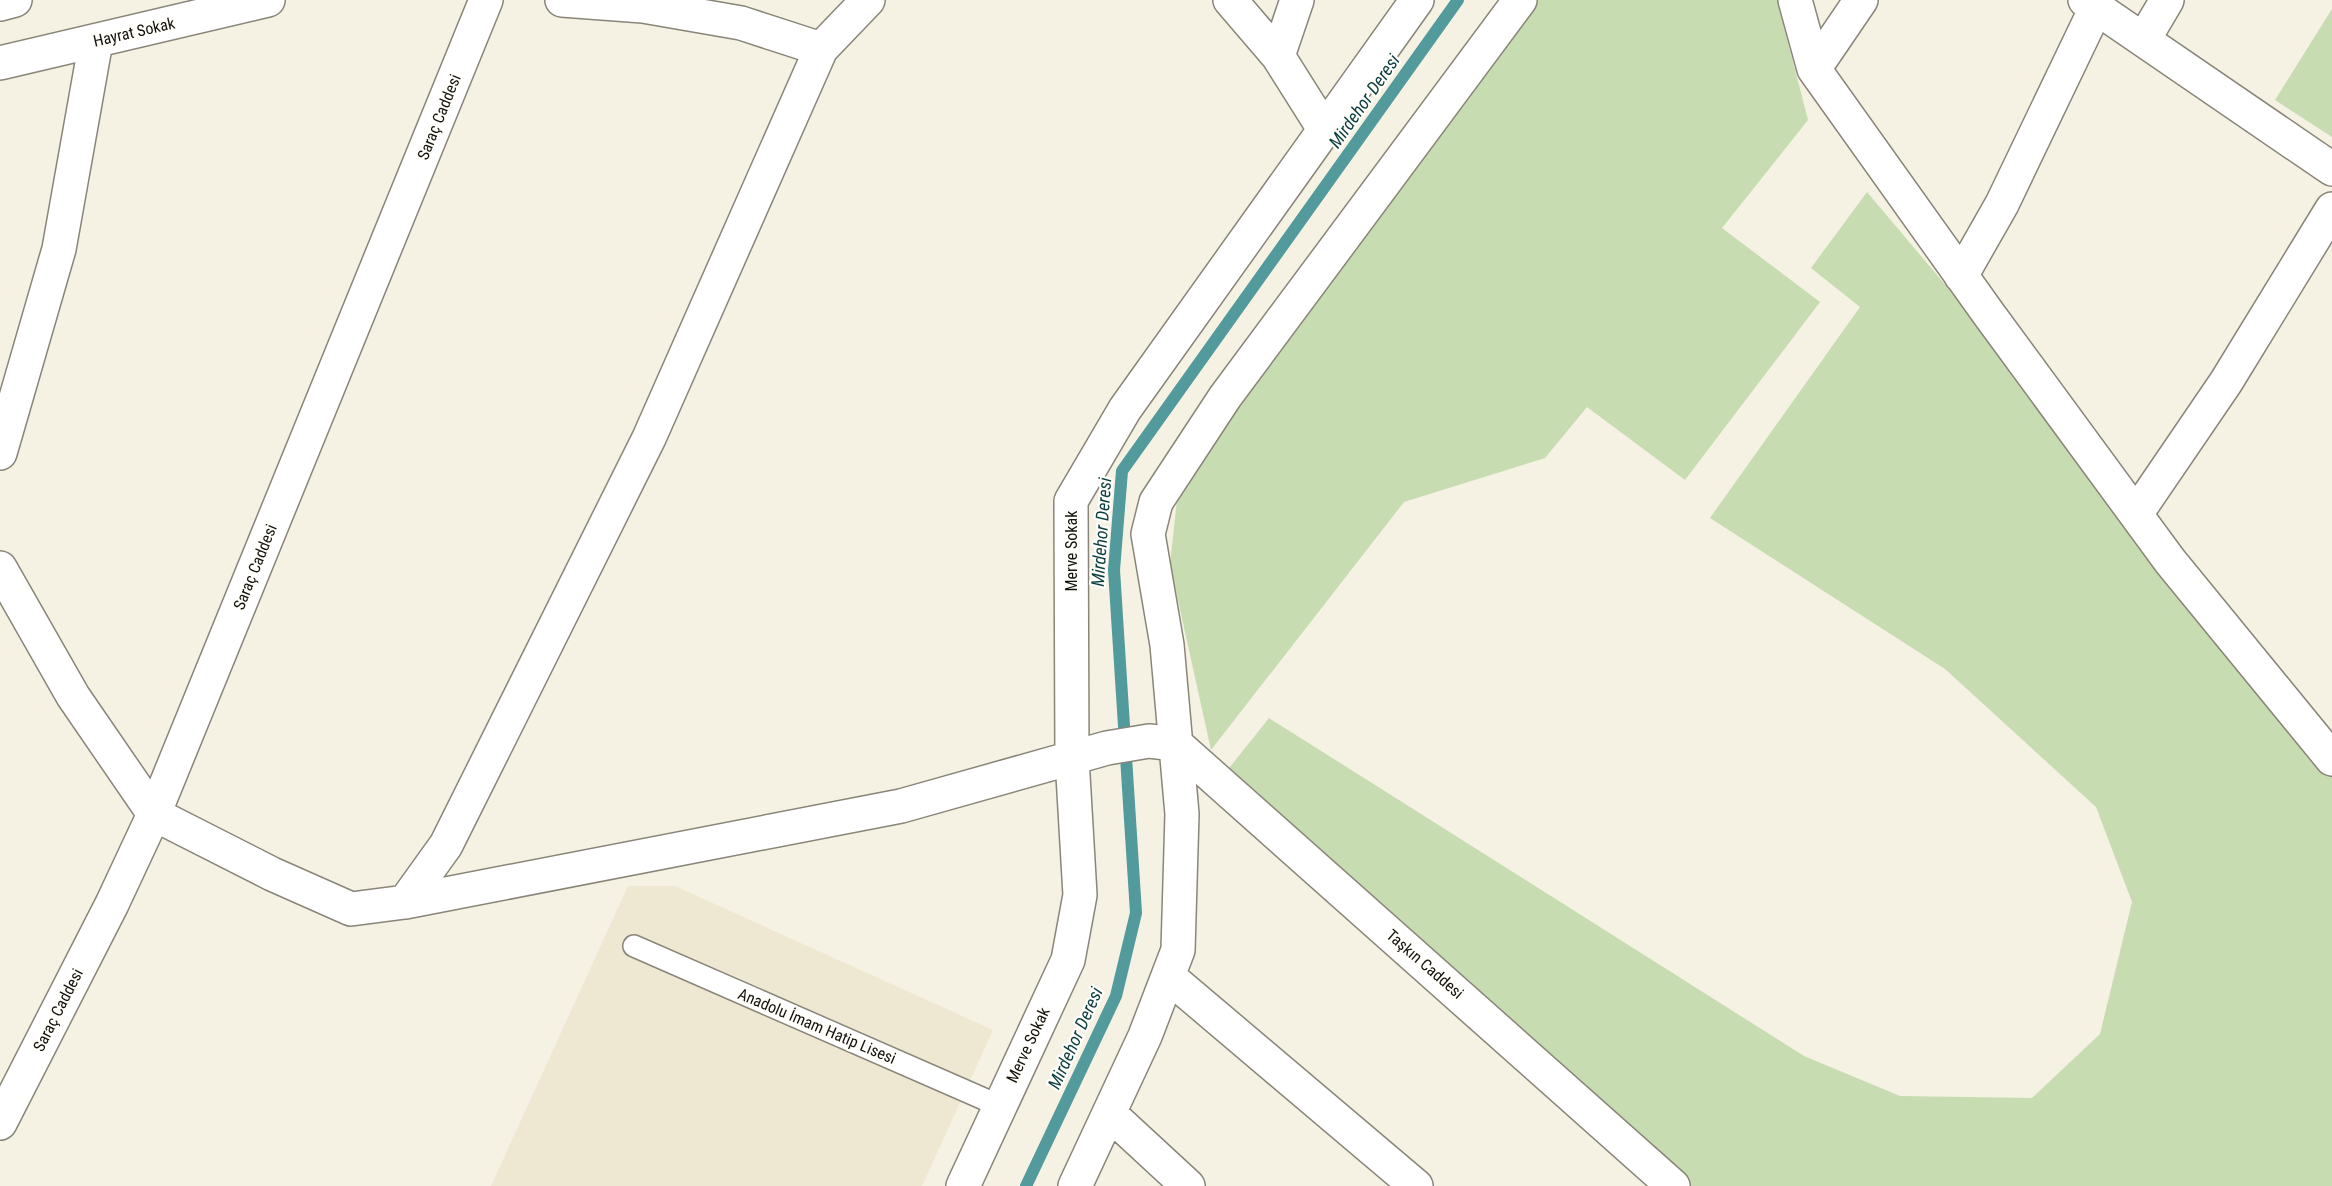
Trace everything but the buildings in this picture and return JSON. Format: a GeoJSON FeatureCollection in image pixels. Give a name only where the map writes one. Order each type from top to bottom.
{"type":"FeatureCollection","features":[{"type":"Feature","properties":{"kind":"street"},"geometry":{"type":"LineString","coordinates":[[0,3],[15,0]]}},
{"type":"Feature","properties":{"kind":"street","name":"Hayrat Sokak"},"geometry":{"type":"LineString","coordinates":[[0,63],[268,0]]}},
{"type":"Feature","properties":{"kind":"street","name":"Saraç Caddesi"},"geometry":{"type":"LineString","coordinates":[[0,1123],[112,904],[154,814],[486,0]]}},
{"type":"Feature","properties":{"kind":"street"},"geometry":{"type":"LineString","coordinates":[[562,0],[643,6],[741,23],[820,48]]}},
{"type":"Feature","properties":{"kind":"street"},"geometry":{"type":"LineString","coordinates":[[405,902],[446,845],[650,438],[820,48],[868,0]]}},
{"type":"Feature","properties":{"kind":"street"},"geometry":{"type":"LineString","coordinates":[[1230,0],[1278,56],[1324,129]]}},
{"type":"Feature","properties":{"kind":"street"},"geometry":{"type":"LineString","coordinates":[[1278,56],[1297,0]]}},
{"type":"Feature","properties":{"kind":"street","name":"Merve Sokak"},"geometry":{"type":"LineString","coordinates":[[963,1186],[1068,960],[1080,895],[1072,758],[1071,501],[1125,409],[1418,0]]}},
{"type":"Feature","properties":{"kind":"street"},"geometry":{"type":"LineString","coordinates":[[1075,1186],[1145,1036],[1178,950],[1182,814],[1162,743],[1167,645],[1149,534],[1156,502],[1225,397],[1520,0]]}},
{"type":"Feature","properties":{"kind":"street"},"geometry":{"type":"LineString","coordinates":[[1795,0],[1814,69],[1961,276],[2170,561],[2332,759]]}},
{"type":"Feature","properties":{"kind":"street"},"geometry":{"type":"LineString","coordinates":[[1814,69],[1861,0]]}},
{"type":"Feature","properties":{"kind":"street"},"geometry":{"type":"LineString","coordinates":[[2144,39],[2167,0]]}},
{"type":"Feature","properties":{"kind":"street"},"geometry":{"type":"LineString","coordinates":[[1961,276],[2002,204],[2091,4],[2332,169]]}},
{"type":"Feature","properties":{"kind":"street"},"geometry":{"type":"LineString","coordinates":[[0,453],[59,249],[96,41]]}},
{"type":"Feature","properties":{"kind":"street"},"geometry":{"type":"LineString","coordinates":[[2136,514],[2226,382],[2332,209]]}},
{"type":"Feature","properties":{"kind":"street"},"geometry":{"type":"LineString","coordinates":[[0,568],[73,696],[154,814],[272,874],[351,909],[405,902],[901,807],[1107,748],[1162,743]]}},
{"type":"Feature","properties":{"kind":"street","name":"Taşkın Caddesi"},"geometry":{"type":"LineString","coordinates":[[1162,743],[1673,1186]]}},
{"type":"Feature","properties":{"kind":"street"},"geometry":{"type":"LineString","coordinates":[[1168,976],[1416,1186]]}},
{"type":"Feature","properties":{"kind":"street"},"geometry":{"type":"LineString","coordinates":[[1110,1114],[1188,1186]]}},
{"type":"Feature","properties":{"kind":"lane","name":"Anadolu İmam Hatip Lisesi"},"geometry":{"type":"LineString","coordinates":[[634,946],[1000,1106]]}},
{"type":"Feature","properties":{"kind":"shaded area"},"geometry":{"type":"Polygon","coordinates":[[[628,886],[675,886],[993,1030],[922,1186],[491,1186],[628,886]]]}},
{"type":"Feature","properties":{"kind":"green space"},"geometry":{"type":"Polygon","coordinates":[[[1535,0],[1777,0],[1808,120],[1722,228],[1820,302],[1685,480],[1587,407],[1545,458],[1404,502],[1211,750],[1170,564],[1178,491],[1535,0]]]}},
{"type":"Feature","properties":{"kind":"green space"},"geometry":{"type":"Polygon","coordinates":[[[2332,9],[2332,137],[2275,100],[2332,9]]]}},
{"type":"Feature","properties":{"kind":"green space"},"geometry":{"type":"Polygon","coordinates":[[[1867,192],[2114,485],[2332,756],[2332,1186],[1673,1186],[1218,782],[1269,718],[1804,1056],[1900,1096],[2032,1098],[2100,1034],[2132,902],[2096,807],[1945,669],[1710,518],[1860,307],[1811,268],[1867,192]]]}},
{"type":"Feature","properties":{"kind":"waterway","name":"Mirdehor Deresi"},"geometry":{"type":"LineString","coordinates":[[1026,1186],[1116,996],[1136,913],[1114,570],[1122,471],[1458,0]]}}]}
